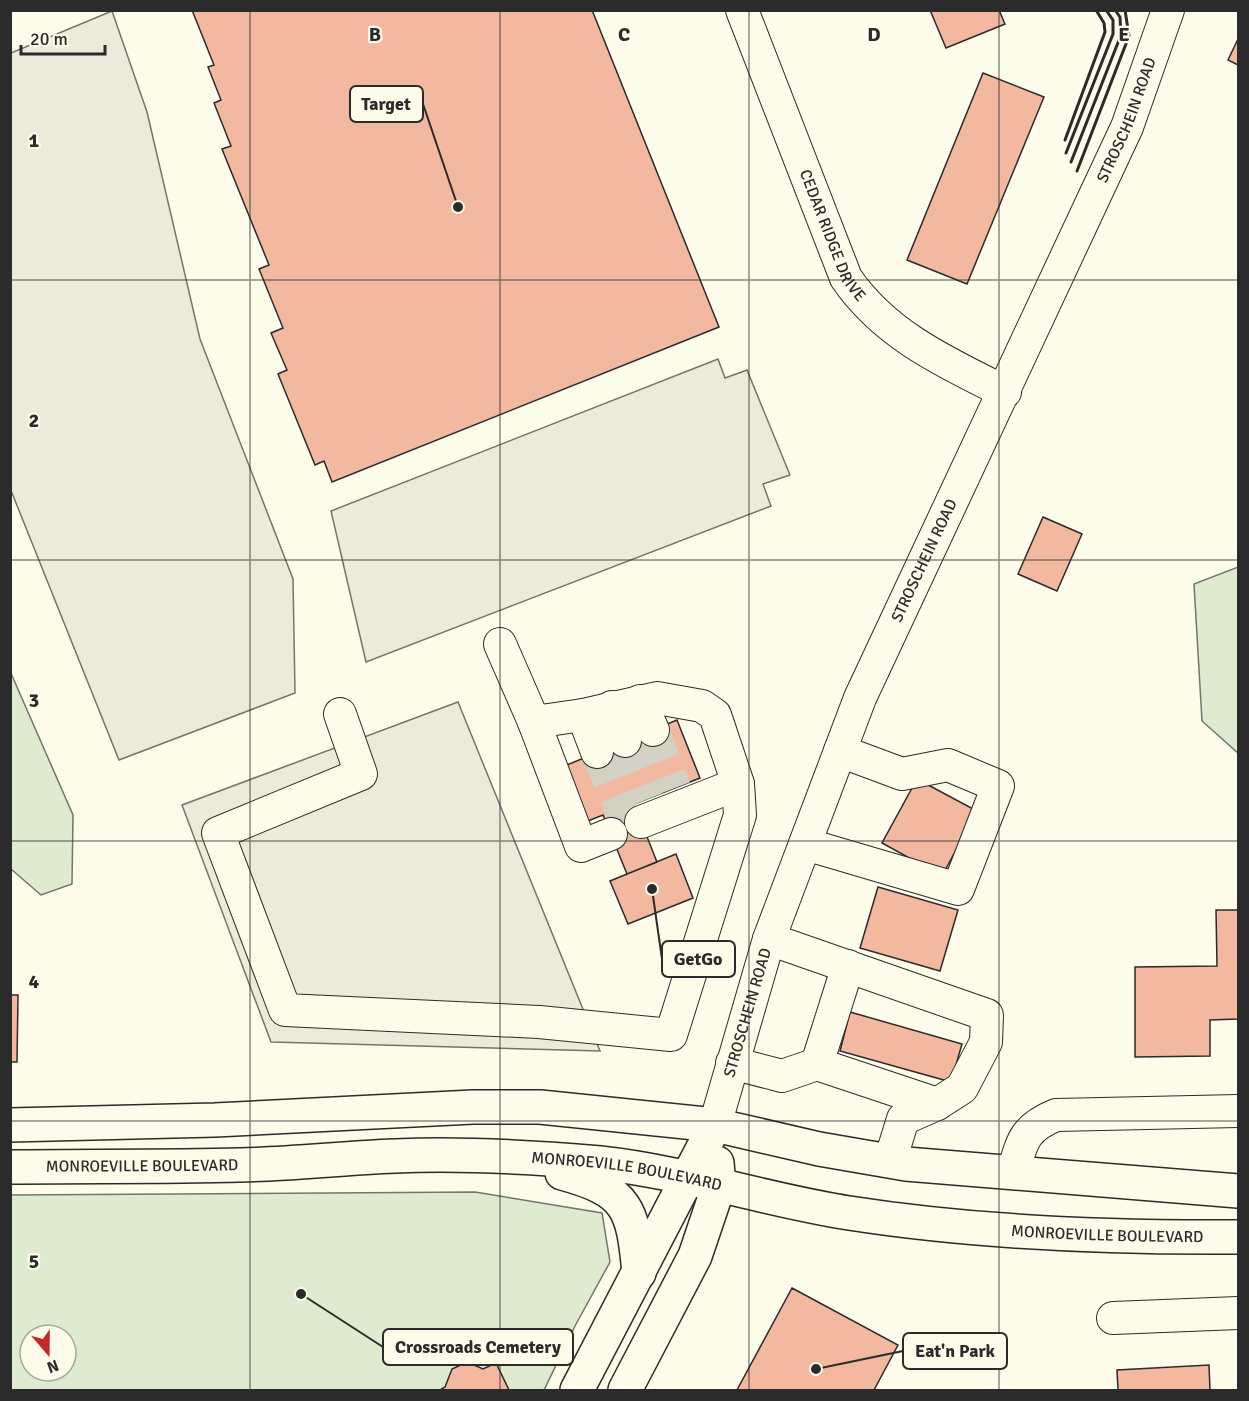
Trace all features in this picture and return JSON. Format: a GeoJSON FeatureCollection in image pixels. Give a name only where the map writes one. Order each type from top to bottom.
{"type":"FeatureCollection","features":[{"type":"Feature","properties":{"kind":"main road"},"geometry":{"type":"LineString","coordinates":[[10,1125],[215,1120],[495,1107],[605,1113],[715,1125],[819,1149],[890,1161],[1239,1191]]}},
{"type":"Feature","properties":{"kind":"main road","name":"STROSCHEIN ROAD"},"geometry":{"type":"LineString","coordinates":[[577,1390],[639,1273],[686,1176],[715,1125]]}},
{"type":"Feature","properties":{"kind":"main road","name":"STROSCHEIN ROAD"},"geometry":{"type":"LineString","coordinates":[[625,1390],[695,1256],[719,1185],[715,1125]]}},
{"type":"Feature","properties":{"kind":"main road","name":"MONROEVILLE BOULEVARD"},"geometry":{"type":"LineString","coordinates":[[10,1167],[242,1165],[398,1156],[496,1156],[602,1164],[686,1176],[825,1209],[937,1226],[1144,1238],[1239,1237]]}},
{"type":"Feature","properties":{"kind":"main road"},"geometry":{"type":"LineString","coordinates":[[496,1156],[591,1181],[612,1191],[630,1217],[635,1233],[639,1273]]}},
{"type":"Feature","properties":{"kind":"street","name":"CEDAR RIDGE DRIVE"},"geometry":{"type":"LineString","coordinates":[[742,10],[833,250],[855,292],[879,317],[901,335],[941,360],[1005,392]]}},
{"type":"Feature","properties":{"kind":"street","name":"STROSCHEIN ROAD"},"geometry":{"type":"LineString","coordinates":[[715,1125],[769,939],[840,751],[877,660],[1005,392],[1127,127],[1168,10]]}},
{"type":"Feature","properties":{"kind":"street"},"geometry":{"type":"LineString","coordinates":[[500,644],[534,722],[581,846],[611,834]]}},
{"type":"Feature","properties":{"kind":"street"},"geometry":{"type":"LineString","coordinates":[[340,714],[362,774],[218,833],[285,1010],[539,1022],[671,1035],[740,814],[738,783],[715,715],[702,706],[657,698],[534,722]]}},
{"type":"Feature","properties":{"kind":"street"},"geometry":{"type":"LineString","coordinates":[[612,708],[625,741],[612,708]]}},
{"type":"Feature","properties":{"kind":"street"},"geometry":{"type":"LineString","coordinates":[[805,844],[958,889],[998,786],[948,765],[902,774],[840,751]]}},
{"type":"Feature","properties":{"kind":"street"},"geometry":{"type":"LineString","coordinates":[[660,806],[738,783]]}},
{"type":"Feature","properties":{"kind":"street"},"geometry":{"type":"LineString","coordinates":[[769,939],[987,1015],[986,1042],[962,1088],[937,1104],[903,1119],[890,1161]]}},
{"type":"Feature","properties":{"kind":"street"},"geometry":{"type":"LineString","coordinates":[[817,1064],[848,966]]}},
{"type":"Feature","properties":{"kind":"street"},"geometry":{"type":"LineString","coordinates":[[732,1063],[782,1076],[817,1064],[937,1104]]}},
{"type":"Feature","properties":{"kind":"street"},"geometry":{"type":"LineString","coordinates":[[1012,1173],[1022,1140],[1036,1123],[1056,1115],[1239,1111]]}},
{"type":"Feature","properties":{"kind":"street"},"geometry":{"type":"LineString","coordinates":[[1113,1317],[1239,1313]]}},
{"type":"Feature","properties":{"kind":"green space"},"geometry":{"type":"Polygon","coordinates":[[[1238,567],[1238,753],[1202,721],[1194,584],[1238,567]]]}},
{"type":"Feature","properties":{"kind":"green space"},"geometry":{"type":"Polygon","coordinates":[[[10,671],[73,815],[72,884],[41,895],[11,869],[10,671]]]}},
{"type":"Feature","properties":{"kind":"green space"},"geometry":{"type":"Polygon","coordinates":[[[475,1192],[602,1213],[610,1262],[544,1390],[11,1390],[10,1195],[475,1192]]]}},
{"type":"Feature","properties":{"kind":"shaded area"},"geometry":{"type":"Polygon","coordinates":[[[112,11],[147,112],[200,339],[293,579],[295,693],[119,760],[10,488],[11,53],[112,11]]]}},
{"type":"Feature","properties":{"kind":"shaded area"},"geometry":{"type":"Polygon","coordinates":[[[718,359],[725,378],[747,370],[790,475],[763,484],[771,506],[366,662],[331,511],[718,359]]]}},
{"type":"Feature","properties":{"kind":"shaded area"},"geometry":{"type":"Polygon","coordinates":[[[458,702],[600,1051],[271,1042],[182,805],[458,702]]]}},
{"type":"Feature","properties":{"kind":"building"},"geometry":{"type":"Polygon","coordinates":[[[192,10],[592,10],[719,327],[332,482],[324,461],[315,465],[278,374],[287,370],[271,333],[283,328],[259,269],[269,265],[222,149],[231,146],[214,103],[221,100],[208,67],[214,65],[192,10]]]}},
{"type":"Feature","properties":{"kind":"building"},"geometry":{"type":"Polygon","coordinates":[[[930,10],[999,10],[1005,24],[946,48],[930,10]]]}},
{"type":"Feature","properties":{"kind":"building"},"geometry":{"type":"Polygon","coordinates":[[[1238,39],[1238,65],[1228,60],[1238,39]]]}},
{"type":"Feature","properties":{"kind":"building"},"geometry":{"type":"Polygon","coordinates":[[[983,73],[1044,97],[967,284],[907,260],[983,73]]]}},
{"type":"Feature","properties":{"kind":"building"},"geometry":{"type":"Polygon","coordinates":[[[1043,517],[1082,534],[1057,591],[1018,574],[1043,517]]]}},
{"type":"Feature","properties":{"kind":"building"},"geometry":{"type":"Polygon","coordinates":[[[677,720],[700,778],[634,804],[657,862],[627,874],[603,815],[580,824],[557,769],[677,720]]]}},
{"type":"Feature","properties":{"kind":"building"},"geometry":{"type":"Polygon","coordinates":[[[917,779],[977,811],[942,876],[882,843],[917,779]]]}},
{"type":"Feature","properties":{"kind":"building"},"geometry":{"type":"Polygon","coordinates":[[[676,854],[693,898],[628,924],[610,881],[676,854]]]}},
{"type":"Feature","properties":{"kind":"building"},"geometry":{"type":"Polygon","coordinates":[[[878,887],[958,910],[940,971],[860,948],[878,887]]]}},
{"type":"Feature","properties":{"kind":"building"},"geometry":{"type":"Polygon","coordinates":[[[1216,910],[1238,910],[1238,1019],[1210,1020],[1210,1056],[1135,1057],[1135,967],[1217,966],[1216,910]]]}},
{"type":"Feature","properties":{"kind":"building"},"geometry":{"type":"Polygon","coordinates":[[[10,995],[18,995],[17,1062],[10,1062],[10,995]]]}},
{"type":"Feature","properties":{"kind":"building"},"geometry":{"type":"Polygon","coordinates":[[[850,1012],[962,1044],[951,1082],[840,1051],[850,1012]]]}},
{"type":"Feature","properties":{"kind":"building"},"geometry":{"type":"Polygon","coordinates":[[[792,1288],[898,1345],[874,1390],[737,1390],[792,1288]]]}},
{"type":"Feature","properties":{"kind":"building"},"geometry":{"type":"Polygon","coordinates":[[[467,1362],[483,1369],[496,1363],[509,1390],[440,1390],[445,1387],[452,1369],[467,1362]]]}},
{"type":"Feature","properties":{"kind":"building"},"geometry":{"type":"Polygon","coordinates":[[[1209,1365],[1210,1390],[1118,1390],[1117,1370],[1209,1365]]]}},
{"type":"Feature","properties":{"kind":"tunnel"},"geometry":{"type":"LineString","coordinates":[[653,730],[675,788]]}},
{"type":"Feature","properties":{"kind":"tunnel"},"geometry":{"type":"LineString","coordinates":[[625,741],[648,799]]}},
{"type":"Feature","properties":{"kind":"tunnel"},"geometry":{"type":"LineString","coordinates":[[597,752],[628,827]]}},
{"type":"Feature","properties":{"kind":"wall"},"geometry":{"type":"LineString","coordinates":[[1065,140],[1105,32],[1104,23],[1096,10]]}},
{"type":"Feature","properties":{"kind":"wall"},"geometry":{"type":"LineString","coordinates":[[1066,153],[1113,34],[1113,20],[1106,10]]}},
{"type":"Feature","properties":{"kind":"wall"},"geometry":{"type":"LineString","coordinates":[[1071,162],[1121,35],[1120,17],[1115,10]]}},
{"type":"Feature","properties":{"kind":"wall"},"geometry":{"type":"LineString","coordinates":[[1077,171],[1129,36],[1125,10]]}},
{"type":"Feature","properties":{"kind":"place","name":"Target"},"geometry":{"type":"Point","coordinates":[458,207]}},
{"type":"Feature","properties":{"kind":"place","name":"GetGo"},"geometry":{"type":"Point","coordinates":[652,889]}},
{"type":"Feature","properties":{"kind":"place","name":"Crossroads Cemetery"},"geometry":{"type":"Point","coordinates":[301,1294]}},
{"type":"Feature","properties":{"kind":"place","name":"Eat'n Park"},"geometry":{"type":"Point","coordinates":[816,1369]}}]}
